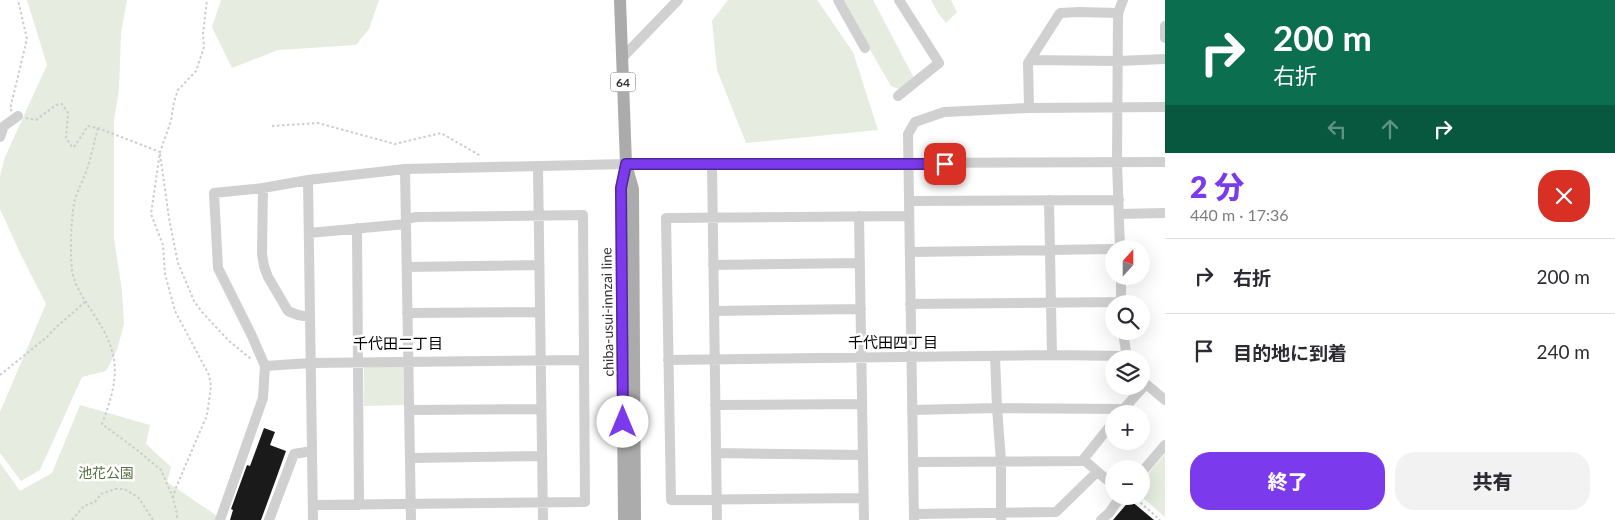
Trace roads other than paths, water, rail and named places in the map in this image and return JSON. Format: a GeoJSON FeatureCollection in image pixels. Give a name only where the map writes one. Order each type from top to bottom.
{"type":"FeatureCollection","features":[{"type":"Feature","properties":{"kind":"main road","name":"chiba-usui-innzai line"},"geometry":{"type":"LineString","coordinates":[[620,0],[626,164],[633,189],[635,520]]}},
{"type":"Feature","properties":{"kind":"main road","name":"chiba-usui-innzai line"},"geometry":{"type":"LineString","coordinates":[[624,520],[621,188],[626,164]]}},
{"type":"Feature","properties":{"kind":"street"},"geometry":{"type":"LineString","coordinates":[[622,58],[678,0]]}},
{"type":"Feature","properties":{"kind":"street"},"geometry":{"type":"LineString","coordinates":[[838,0],[865,48]]}},
{"type":"Feature","properties":{"kind":"street"},"geometry":{"type":"LineString","coordinates":[[898,96],[939,62],[899,0]]}},
{"type":"Feature","properties":{"kind":"street"},"geometry":{"type":"LineString","coordinates":[[1120,240],[1117,162],[1118,13],[1123,0]]}},
{"type":"Feature","properties":{"kind":"street"},"geometry":{"type":"LineString","coordinates":[[1029,108],[1028,62],[1060,13],[1118,13]]}},
{"type":"Feature","properties":{"kind":"street"},"geometry":{"type":"LineString","coordinates":[[1165,26],[1165,38]]}},
{"type":"Feature","properties":{"kind":"street"},"geometry":{"type":"LineString","coordinates":[[1030,60],[1118,61],[1165,59]]}},
{"type":"Feature","properties":{"kind":"street"},"geometry":{"type":"LineString","coordinates":[[1097,472],[1056,512],[1001,517],[914,517],[908,134],[916,122],[944,112],[1029,108],[1165,107]]}},
{"type":"Feature","properties":{"kind":"street"},"geometry":{"type":"LineString","coordinates":[[0,137],[4,126],[18,116]]}},
{"type":"Feature","properties":{"kind":"street"},"geometry":{"type":"LineString","coordinates":[[220,520],[263,398],[265,366],[218,268],[214,193],[405,169],[626,164],[1165,162]]}},
{"type":"Feature","properties":{"kind":"street"},"geometry":{"type":"LineString","coordinates":[[712,164],[717,520]]}},
{"type":"Feature","properties":{"kind":"street"},"geometry":{"type":"LineString","coordinates":[[538,166],[543,520]]}},
{"type":"Feature","properties":{"kind":"street"},"geometry":{"type":"LineString","coordinates":[[405,169],[411,520]]}},
{"type":"Feature","properties":{"kind":"street"},"geometry":{"type":"LineString","coordinates":[[308,180],[313,520]]}},
{"type":"Feature","properties":{"kind":"street"},"geometry":{"type":"LineString","coordinates":[[263,188],[262,254],[264,266],[288,311],[310,317]]}},
{"type":"Feature","properties":{"kind":"street"},"geometry":{"type":"LineString","coordinates":[[1048,200],[1052,355]]}},
{"type":"Feature","properties":{"kind":"street"},"geometry":{"type":"LineString","coordinates":[[909,201],[1118,200]]}},
{"type":"Feature","properties":{"kind":"street"},"geometry":{"type":"LineString","coordinates":[[1119,214],[1165,213]]}},
{"type":"Feature","properties":{"kind":"street"},"geometry":{"type":"LineString","coordinates":[[309,233],[406,221],[417,217],[583,215],[584,502],[313,506]]}},
{"type":"Feature","properties":{"kind":"street"},"geometry":{"type":"LineString","coordinates":[[859,216],[864,520]]}},
{"type":"Feature","properties":{"kind":"street"},"geometry":{"type":"LineString","coordinates":[[864,498],[671,500],[666,218],[909,216]]}},
{"type":"Feature","properties":{"kind":"street"},"geometry":{"type":"LineString","coordinates":[[357,228],[359,505]]}},
{"type":"Feature","properties":{"kind":"street"},"geometry":{"type":"LineString","coordinates":[[910,252],[1105,249]]}},
{"type":"Feature","properties":{"kind":"street"},"geometry":{"type":"LineString","coordinates":[[713,265],[860,264]]}},
{"type":"Feature","properties":{"kind":"street"},"geometry":{"type":"LineString","coordinates":[[407,267],[539,265]]}},
{"type":"Feature","properties":{"kind":"street"},"geometry":{"type":"LineString","coordinates":[[910,304],[1105,303]]}},
{"type":"Feature","properties":{"kind":"street"},"geometry":{"type":"LineString","coordinates":[[714,311],[861,309]]}},
{"type":"Feature","properties":{"kind":"street"},"geometry":{"type":"LineString","coordinates":[[408,313],[540,312]]}},
{"type":"Feature","properties":{"kind":"street"},"geometry":{"type":"LineString","coordinates":[[668,360],[1052,355],[1105,356]]}},
{"type":"Feature","properties":{"kind":"street"},"geometry":{"type":"LineString","coordinates":[[995,356],[996,408],[1001,461],[1001,517]]}},
{"type":"Feature","properties":{"kind":"street"},"geometry":{"type":"LineString","coordinates":[[265,366],[311,363],[584,360]]}},
{"type":"Feature","properties":{"kind":"street"},"geometry":{"type":"LineString","coordinates":[[1150,386],[1165,400]]}},
{"type":"Feature","properties":{"kind":"street"},"geometry":{"type":"LineString","coordinates":[[716,405],[862,404]]}},
{"type":"Feature","properties":{"kind":"street"},"geometry":{"type":"LineString","coordinates":[[912,410],[996,408],[1105,411]]}},
{"type":"Feature","properties":{"kind":"street"},"geometry":{"type":"LineString","coordinates":[[409,410],[541,409]]}},
{"type":"Feature","properties":{"kind":"street"},"geometry":{"type":"LineString","coordinates":[[913,462],[1082,461],[1105,433]]}},
{"type":"Feature","properties":{"kind":"street"},"geometry":{"type":"LineString","coordinates":[[1150,462],[1165,445]]}},
{"type":"Feature","properties":{"kind":"street"},"geometry":{"type":"LineString","coordinates":[[269,520],[294,454],[312,451]]}},
{"type":"Feature","properties":{"kind":"street"},"geometry":{"type":"LineString","coordinates":[[716,453],[863,455]]}},
{"type":"Feature","properties":{"kind":"street"},"geometry":{"type":"LineString","coordinates":[[410,458],[542,456]]}},
{"type":"Feature","properties":{"kind":"street"},"geometry":{"type":"LineString","coordinates":[[1084,460],[1105,479]]}},
{"type":"Feature","properties":{"kind":"street"},"geometry":{"type":"LineString","coordinates":[[1100,520],[1114,505]]}},
{"type":"Feature","properties":{"kind":"district","name":"千代田四丁目"},"geometry":{"type":"Point","coordinates":[893,342]}},
{"type":"Feature","properties":{"kind":"district","name":"千代田二丁目"},"geometry":{"type":"Point","coordinates":[398,343]}},
{"type":"Feature","properties":{"kind":"park label","name":"池花公園"},"geometry":{"type":"Point","coordinates":[106,472]}}]}
